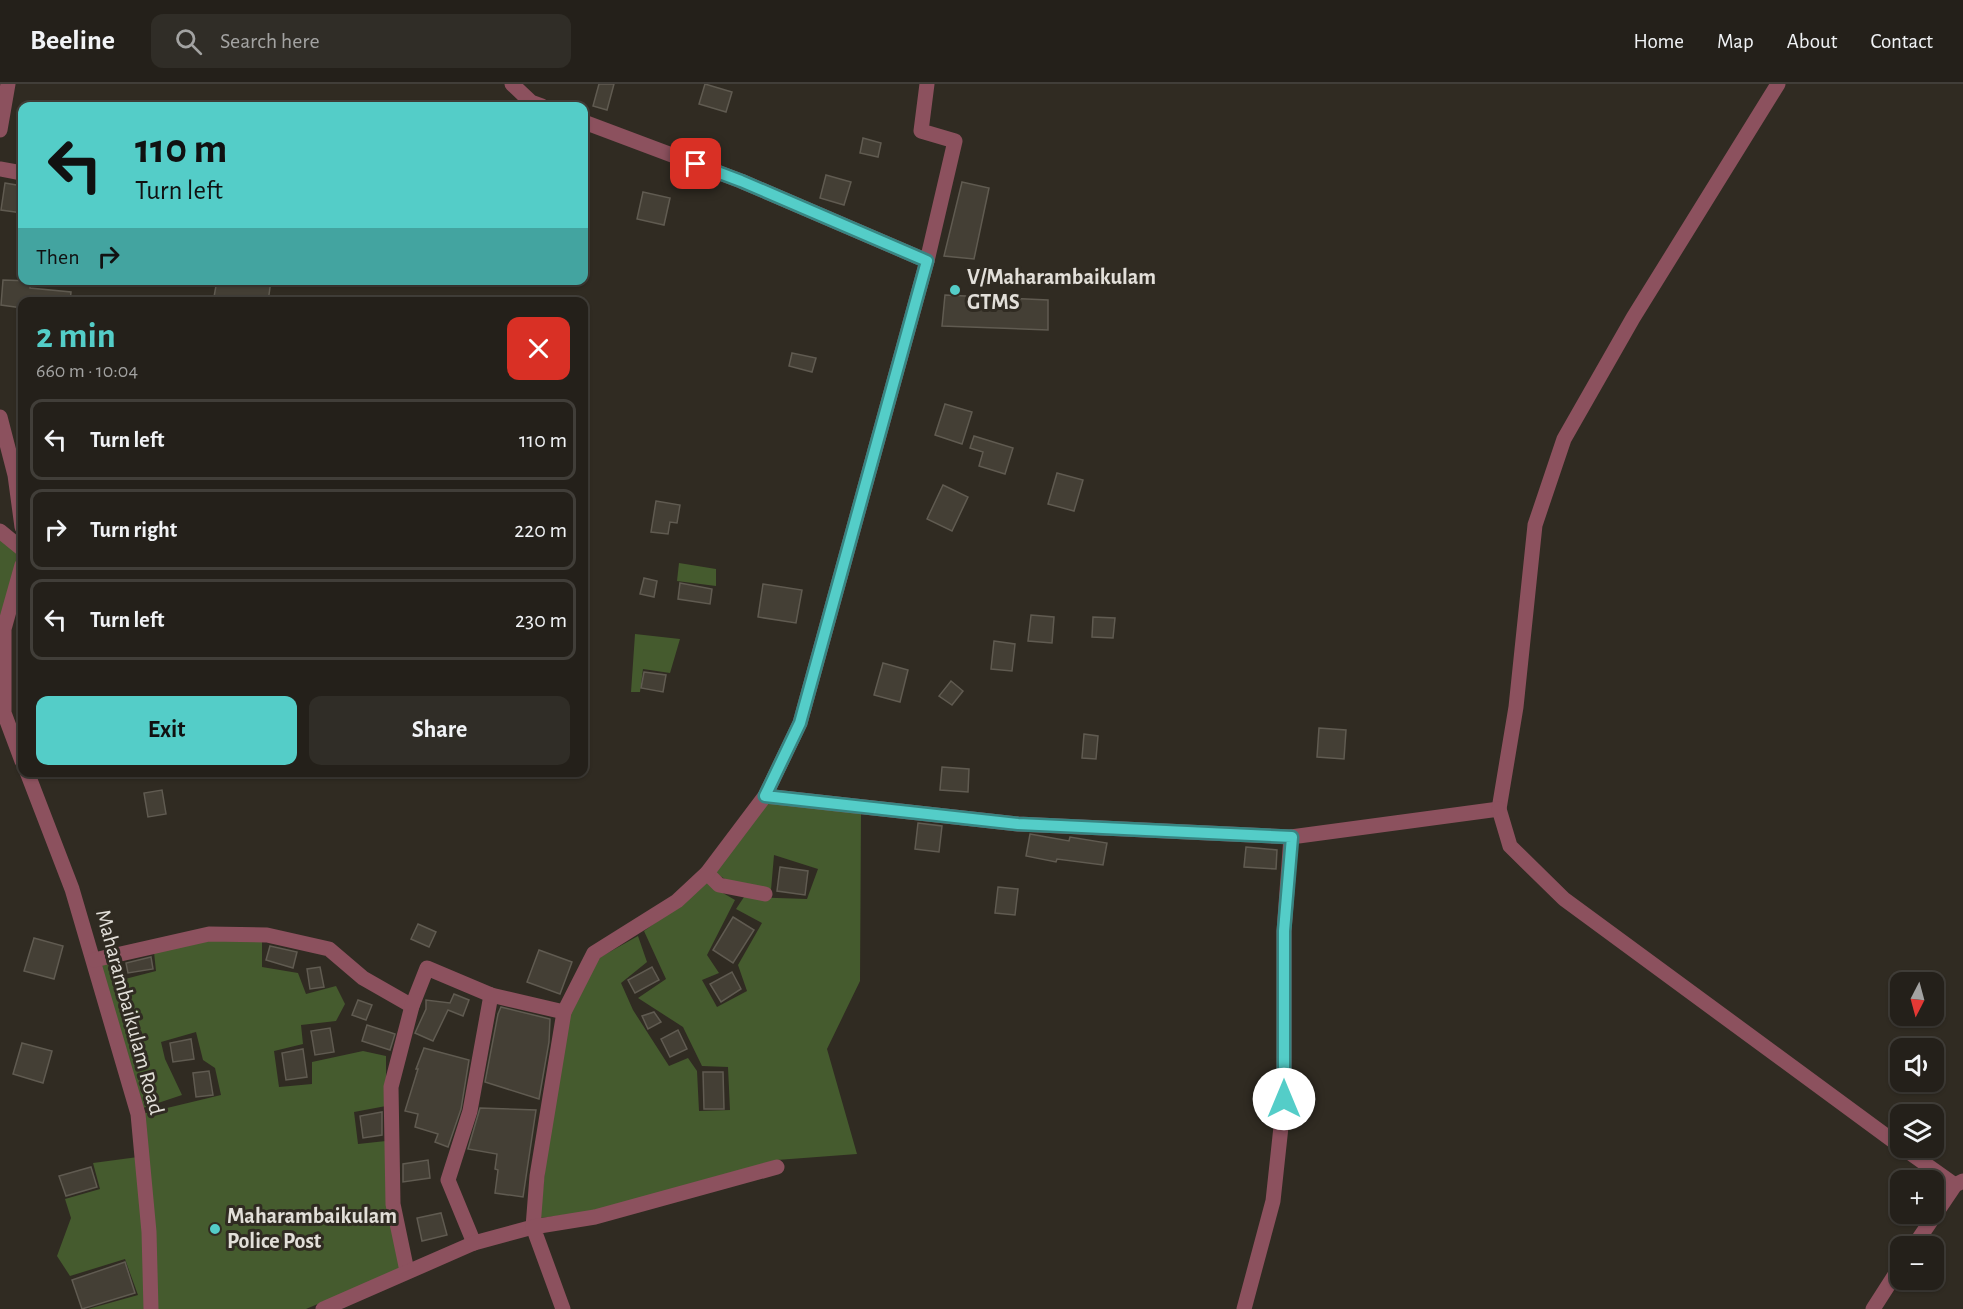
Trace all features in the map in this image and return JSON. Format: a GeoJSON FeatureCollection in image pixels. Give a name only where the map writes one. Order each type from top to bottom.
{"type":"FeatureCollection","features":[{"type":"Feature","properties":{"kind":"street"},"geometry":{"type":"LineString","coordinates":[[0,130],[8,84]]}},
{"type":"Feature","properties":{"kind":"street"},"geometry":{"type":"LineString","coordinates":[[512,84],[531,102]]}},
{"type":"Feature","properties":{"kind":"street"},"geometry":{"type":"LineString","coordinates":[[563,1309],[533,1227],[537,1176],[564,1012],[594,953],[677,901],[707,873],[765,796],[800,723],[927,261],[955,141],[921,131],[927,84]]}},
{"type":"Feature","properties":{"kind":"street"},"geometry":{"type":"LineString","coordinates":[[1778,84],[1633,318],[1564,439],[1535,525],[1516,707],[1499,809],[1510,846],[1564,898],[1890,1138]]}},
{"type":"Feature","properties":{"kind":"street"},"geometry":{"type":"LineString","coordinates":[[588,124],[741,181],[927,261]]}},
{"type":"Feature","properties":{"kind":"street"},"geometry":{"type":"LineString","coordinates":[[0,169],[18,172]]}},
{"type":"Feature","properties":{"kind":"street"},"geometry":{"type":"LineString","coordinates":[[0,417],[15,475],[18,497]]}},
{"type":"Feature","properties":{"kind":"street"},"geometry":{"type":"LineString","coordinates":[[0,531],[18,546]]}},
{"type":"Feature","properties":{"kind":"street"},"geometry":{"type":"LineString","coordinates":[[18,577],[2,628],[4,713],[18,750]]}},
{"type":"Feature","properties":{"kind":"street","name":"Maharambaikulam Road"},"geometry":{"type":"LineString","coordinates":[[29,777],[72,889],[138,1114],[149,1232],[151,1309]]}},
{"type":"Feature","properties":{"kind":"street"},"geometry":{"type":"LineString","coordinates":[[765,796],[1018,824],[1292,837],[1499,809]]}},
{"type":"Feature","properties":{"kind":"street"},"geometry":{"type":"LineString","coordinates":[[1244,1309],[1273,1201],[1284,1099],[1284,931],[1292,837]]}},
{"type":"Feature","properties":{"kind":"street"},"geometry":{"type":"LineString","coordinates":[[707,873],[719,885],[765,894]]}},
{"type":"Feature","properties":{"kind":"street"},"geometry":{"type":"LineString","coordinates":[[94,960],[209,934],[267,935],[329,949],[363,978],[412,1006]]}},
{"type":"Feature","properties":{"kind":"street"},"geometry":{"type":"LineString","coordinates":[[407,1271],[393,1204],[391,1088],[412,1006],[427,968],[491,995],[564,1012]]}},
{"type":"Feature","properties":{"kind":"street"},"geometry":{"type":"LineString","coordinates":[[474,1243],[448,1180],[470,1111],[491,995]]}},
{"type":"Feature","properties":{"kind":"street"},"geometry":{"type":"LineString","coordinates":[[1919,1158],[1959,1183],[1921,1236]]}},
{"type":"Feature","properties":{"kind":"street"},"geometry":{"type":"LineString","coordinates":[[323,1309],[474,1243],[533,1227],[595,1217],[777,1167]]}},
{"type":"Feature","properties":{"kind":"street"},"geometry":{"type":"LineString","coordinates":[[1873,1309],[1890,1283]]}},
{"type":"Feature","properties":{"kind":"green space"},"geometry":{"type":"Polygon","coordinates":[[[0,534],[18,548],[18,570],[0,624],[0,534]]]}},
{"type":"Feature","properties":{"kind":"green space"},"geometry":{"type":"Polygon","coordinates":[[[679,563],[716,569],[716,586],[677,581],[679,563]]]}},
{"type":"Feature","properties":{"kind":"green space"},"geometry":{"type":"Polygon","coordinates":[[[635,634],[680,639],[670,673],[643,669],[640,692],[631,692],[635,634]]]}},
{"type":"Feature","properties":{"kind":"green space"},"geometry":{"type":"Polygon","coordinates":[[[765,802],[861,813],[860,981],[827,1049],[857,1154],[777,1160],[589,1212],[540,1218],[546,1159],[569,1014],[597,959],[638,936],[647,962],[621,983],[633,1010],[669,1066],[688,1058],[697,1071],[699,1111],[730,1110],[728,1067],[702,1066],[683,1027],[638,998],[666,979],[644,931],[677,907],[705,879],[716,889],[735,900],[707,955],[719,973],[702,980],[717,1007],[747,991],[738,965],[762,923],[736,909],[744,897],[807,899],[818,869],[774,855],[771,890],[738,887],[712,871],[765,802]]]}},
{"type":"Feature","properties":{"kind":"green space"},"geometry":{"type":"Polygon","coordinates":[[[209,939],[262,940],[262,967],[298,973],[306,994],[336,986],[345,1004],[336,1021],[301,1025],[303,1044],[274,1051],[279,1087],[312,1084],[312,1062],[363,1051],[386,1056],[386,1106],[354,1112],[358,1144],[386,1141],[403,1268],[306,1309],[154,1309],[142,1114],[221,1095],[215,1068],[203,1060],[196,1032],[161,1042],[165,1059],[182,1095],[140,1109],[98,962],[121,957],[125,979],[156,971],[154,952],[209,939]]]}},
{"type":"Feature","properties":{"kind":"green space"},"geometry":{"type":"Polygon","coordinates":[[[138,1157],[148,1309],[88,1309],[138,1295],[125,1259],[70,1276],[57,1256],[71,1218],[65,1199],[100,1189],[93,1163],[138,1157]]]}},
{"type":"Feature","properties":{"kind":"building"},"geometry":{"type":"Polygon","coordinates":[[[599,84],[614,84],[607,110],[593,106],[599,84]]]}},
{"type":"Feature","properties":{"kind":"building"},"geometry":{"type":"Polygon","coordinates":[[[705,84],[732,92],[726,112],[699,104],[705,84]]]}},
{"type":"Feature","properties":{"kind":"building"},"geometry":{"type":"Polygon","coordinates":[[[863,138],[881,143],[878,157],[860,153],[863,138]]]}},
{"type":"Feature","properties":{"kind":"building"},"geometry":{"type":"Polygon","coordinates":[[[826,175],[851,182],[844,205],[820,198],[826,175]]]}},
{"type":"Feature","properties":{"kind":"building"},"geometry":{"type":"Polygon","coordinates":[[[962,182],[989,188],[974,259],[944,256],[962,182]]]}},
{"type":"Feature","properties":{"kind":"building"},"geometry":{"type":"Polygon","coordinates":[[[5,183],[18,185],[18,212],[1,210],[5,183]]]}},
{"type":"Feature","properties":{"kind":"building"},"geometry":{"type":"Polygon","coordinates":[[[643,192],[670,198],[664,225],[637,219],[643,192]]]}},
{"type":"Feature","properties":{"kind":"building"},"geometry":{"type":"Polygon","coordinates":[[[3,280],[18,281],[18,285],[30,285],[30,288],[71,292],[70,297],[18,297],[18,307],[1,305],[3,280]]]}},
{"type":"Feature","properties":{"kind":"building"},"geometry":{"type":"Polygon","coordinates":[[[216,285],[270,285],[269,297],[214,297],[216,285]]]}},
{"type":"Feature","properties":{"kind":"building"},"geometry":{"type":"Polygon","coordinates":[[[945,295],[1048,300],[1048,330],[942,326],[945,295]]]}},
{"type":"Feature","properties":{"kind":"building"},"geometry":{"type":"Polygon","coordinates":[[[792,353],[816,358],[812,372],[789,366],[792,353]]]}},
{"type":"Feature","properties":{"kind":"building"},"geometry":{"type":"Polygon","coordinates":[[[945,404],[972,412],[962,444],[935,435],[945,404]]]}},
{"type":"Feature","properties":{"kind":"building"},"geometry":{"type":"Polygon","coordinates":[[[974,436],[1013,448],[1005,474],[979,466],[983,452],[970,448],[974,436]]]}},
{"type":"Feature","properties":{"kind":"building"},"geometry":{"type":"Polygon","coordinates":[[[1057,473],[1083,480],[1074,511],[1048,504],[1057,473]]]}},
{"type":"Feature","properties":{"kind":"building"},"geometry":{"type":"Polygon","coordinates":[[[943,485],[968,497],[952,531],[927,519],[943,485]]]}},
{"type":"Feature","properties":{"kind":"building"},"geometry":{"type":"Polygon","coordinates":[[[656,501],[680,505],[677,523],[670,522],[668,534],[651,532],[656,501]]]}},
{"type":"Feature","properties":{"kind":"building"},"geometry":{"type":"Polygon","coordinates":[[[644,578],[657,581],[654,597],[640,594],[644,578]]]}},
{"type":"Feature","properties":{"kind":"building"},"geometry":{"type":"Polygon","coordinates":[[[680,583],[712,589],[710,604],[678,599],[680,583]]]}},
{"type":"Feature","properties":{"kind":"building"},"geometry":{"type":"Polygon","coordinates":[[[763,584],[802,590],[796,623],[758,617],[763,584]]]}},
{"type":"Feature","properties":{"kind":"building"},"geometry":{"type":"Polygon","coordinates":[[[1031,615],[1054,617],[1052,643],[1028,641],[1031,615]]]}},
{"type":"Feature","properties":{"kind":"building"},"geometry":{"type":"Polygon","coordinates":[[[1093,617],[1115,618],[1113,638],[1092,637],[1093,617]]]}},
{"type":"Feature","properties":{"kind":"building"},"geometry":{"type":"Polygon","coordinates":[[[994,641],[1015,644],[1012,671],[991,669],[994,641]]]}},
{"type":"Feature","properties":{"kind":"building"},"geometry":{"type":"Polygon","coordinates":[[[883,663],[908,670],[900,702],[874,695],[883,663]]]}},
{"type":"Feature","properties":{"kind":"building"},"geometry":{"type":"Polygon","coordinates":[[[644,672],[666,675],[663,692],[641,688],[644,672]]]}},
{"type":"Feature","properties":{"kind":"building"},"geometry":{"type":"Polygon","coordinates":[[[951,681],[963,691],[952,705],[939,696],[951,681]]]}},
{"type":"Feature","properties":{"kind":"building"},"geometry":{"type":"Polygon","coordinates":[[[1319,728],[1346,730],[1344,759],[1317,757],[1319,728]]]}},
{"type":"Feature","properties":{"kind":"building"},"geometry":{"type":"Polygon","coordinates":[[[1084,734],[1098,736],[1096,759],[1082,758],[1084,734]]]}},
{"type":"Feature","properties":{"kind":"building"},"geometry":{"type":"Polygon","coordinates":[[[942,767],[969,769],[968,792],[940,790],[942,767]]]}},
{"type":"Feature","properties":{"kind":"building"},"geometry":{"type":"Polygon","coordinates":[[[162,790],[166,814],[148,817],[144,793],[162,790]]]}},
{"type":"Feature","properties":{"kind":"building"},"geometry":{"type":"Polygon","coordinates":[[[918,823],[942,826],[939,852],[915,849],[918,823]]]}},
{"type":"Feature","properties":{"kind":"building"},"geometry":{"type":"Polygon","coordinates":[[[1030,834],[1069,841],[1070,837],[1107,843],[1103,865],[1057,859],[1056,862],[1026,856],[1030,834]]]}},
{"type":"Feature","properties":{"kind":"building"},"geometry":{"type":"Polygon","coordinates":[[[1246,847],[1277,850],[1276,869],[1244,867],[1246,847]]]}},
{"type":"Feature","properties":{"kind":"building"},"geometry":{"type":"Polygon","coordinates":[[[780,867],[808,871],[805,895],[777,891],[780,867]]]}},
{"type":"Feature","properties":{"kind":"building"},"geometry":{"type":"Polygon","coordinates":[[[998,887],[1018,889],[1015,915],[995,913],[998,887]]]}},
{"type":"Feature","properties":{"kind":"building"},"geometry":{"type":"Polygon","coordinates":[[[733,917],[754,930],[733,963],[713,950],[733,917]]]}},
{"type":"Feature","properties":{"kind":"building"},"geometry":{"type":"Polygon","coordinates":[[[418,924],[436,932],[429,947],[411,939],[418,924]]]}},
{"type":"Feature","properties":{"kind":"building"},"geometry":{"type":"Polygon","coordinates":[[[34,938],[63,946],[54,979],[24,971],[34,938]]]}},
{"type":"Feature","properties":{"kind":"building"},"geometry":{"type":"Polygon","coordinates":[[[270,946],[297,952],[293,968],[266,960],[270,946]]]}},
{"type":"Feature","properties":{"kind":"building"},"geometry":{"type":"Polygon","coordinates":[[[539,950],[572,962],[560,994],[527,982],[539,950]]]}},
{"type":"Feature","properties":{"kind":"building"},"geometry":{"type":"Polygon","coordinates":[[[151,957],[153,969],[128,973],[126,963],[151,957]]]}},
{"type":"Feature","properties":{"kind":"building"},"geometry":{"type":"Polygon","coordinates":[[[320,967],[324,987],[310,989],[307,969],[320,967]]]}},
{"type":"Feature","properties":{"kind":"building"},"geometry":{"type":"Polygon","coordinates":[[[652,967],[659,980],[635,993],[628,980],[652,967]]]}},
{"type":"Feature","properties":{"kind":"building"},"geometry":{"type":"Polygon","coordinates":[[[732,972],[741,989],[721,1002],[710,984],[732,972]]]}},
{"type":"Feature","properties":{"kind":"building"},"geometry":{"type":"Polygon","coordinates":[[[454,994],[469,1000],[463,1016],[448,1010],[433,1041],[415,1033],[426,1009],[426,1000],[450,1003],[454,994]]]}},
{"type":"Feature","properties":{"kind":"building"},"geometry":{"type":"Polygon","coordinates":[[[358,1000],[372,1005],[366,1020],[352,1015],[358,1000]]]}},
{"type":"Feature","properties":{"kind":"building"},"geometry":{"type":"Polygon","coordinates":[[[501,1007],[550,1019],[549,1042],[539,1099],[485,1082],[501,1007]]]}},
{"type":"Feature","properties":{"kind":"building"},"geometry":{"type":"Polygon","coordinates":[[[654,1012],[661,1022],[648,1029],[642,1016],[654,1012]]]}},
{"type":"Feature","properties":{"kind":"building"},"geometry":{"type":"Polygon","coordinates":[[[367,1025],[395,1034],[390,1050],[362,1041],[367,1025]]]}},
{"type":"Feature","properties":{"kind":"building"},"geometry":{"type":"Polygon","coordinates":[[[330,1028],[334,1052],[315,1055],[311,1031],[330,1028]]]}},
{"type":"Feature","properties":{"kind":"building"},"geometry":{"type":"Polygon","coordinates":[[[678,1030],[687,1049],[670,1057],[661,1039],[678,1030]]]}},
{"type":"Feature","properties":{"kind":"building"},"geometry":{"type":"Polygon","coordinates":[[[191,1039],[194,1059],[173,1062],[170,1043],[191,1039]]]}},
{"type":"Feature","properties":{"kind":"building"},"geometry":{"type":"Polygon","coordinates":[[[22,1043],[52,1051],[43,1083],[13,1074],[22,1043]]]}},
{"type":"Feature","properties":{"kind":"building"},"geometry":{"type":"Polygon","coordinates":[[[424,1048],[469,1060],[461,1109],[448,1147],[435,1142],[438,1134],[415,1127],[418,1114],[405,1111],[424,1048]]]}},
{"type":"Feature","properties":{"kind":"building"},"geometry":{"type":"Polygon","coordinates":[[[303,1049],[307,1077],[286,1080],[282,1053],[303,1049]]]}},
{"type":"Feature","properties":{"kind":"building"},"geometry":{"type":"Polygon","coordinates":[[[209,1071],[213,1095],[196,1097],[193,1073],[209,1071]]]}},
{"type":"Feature","properties":{"kind":"building"},"geometry":{"type":"Polygon","coordinates":[[[703,1072],[723,1072],[724,1109],[704,1109],[703,1072]]]}},
{"type":"Feature","properties":{"kind":"building"},"geometry":{"type":"Polygon","coordinates":[[[480,1108],[536,1110],[523,1197],[495,1193],[498,1170],[495,1169],[497,1154],[468,1149],[480,1108]]]}},
{"type":"Feature","properties":{"kind":"building"},"geometry":{"type":"Polygon","coordinates":[[[382,1112],[382,1135],[363,1138],[360,1116],[382,1112]]]}},
{"type":"Feature","properties":{"kind":"building"},"geometry":{"type":"Polygon","coordinates":[[[428,1160],[430,1178],[403,1182],[403,1164],[428,1160]]]}},
{"type":"Feature","properties":{"kind":"building"},"geometry":{"type":"Polygon","coordinates":[[[91,1167],[97,1187],[66,1196],[59,1176],[91,1167]]]}},
{"type":"Feature","properties":{"kind":"building"},"geometry":{"type":"Polygon","coordinates":[[[441,1213],[447,1235],[422,1241],[417,1218],[441,1213]]]}},
{"type":"Feature","properties":{"kind":"building"},"geometry":{"type":"Polygon","coordinates":[[[125,1262],[135,1293],[82,1309],[72,1280],[125,1262]]]}},
{"type":"Feature","properties":{"kind":"place","name":"V/Maharambaikulam GTMS"},"geometry":{"type":"Point","coordinates":[955,290]}},
{"type":"Feature","properties":{"kind":"place","name":"Maharambaikulam Police Post"},"geometry":{"type":"Point","coordinates":[215,1229]}},
{"type":"Feature","properties":{"kind":"route"},"geometry":{"type":"LineString","coordinates":[[696,164],[927,261],[800,723],[765,796],[1018,824],[1292,837],[1284,931],[1284,1099]]}}]}
